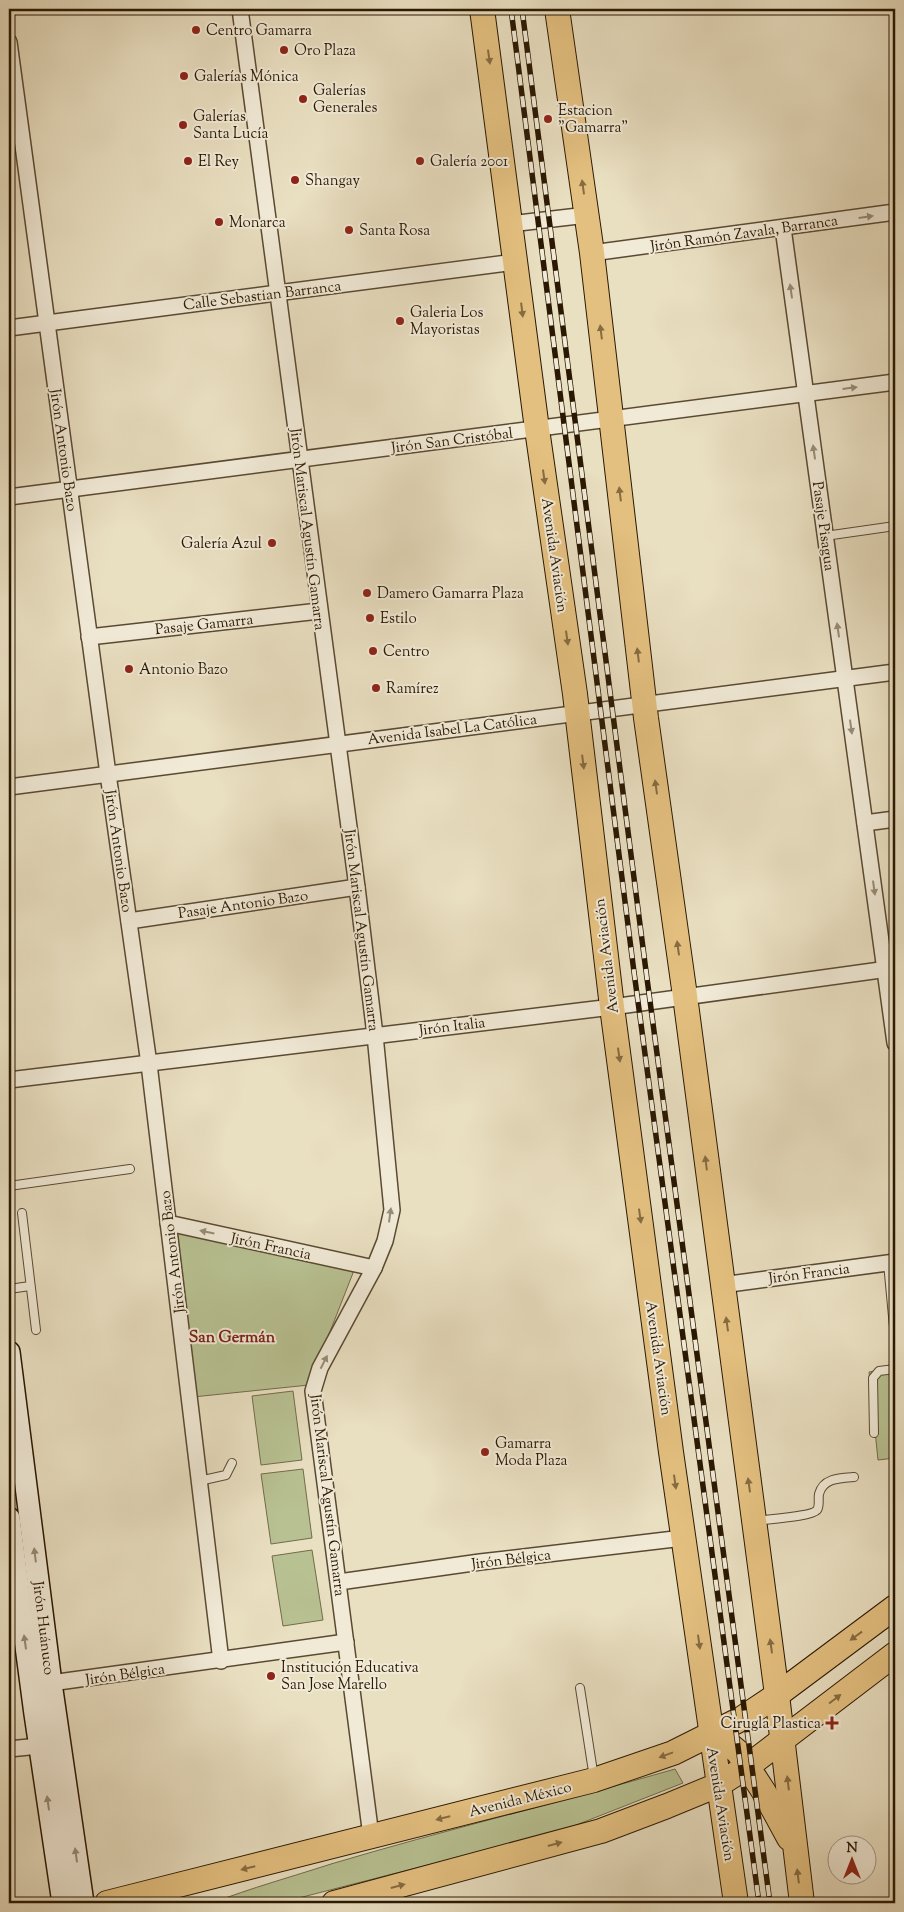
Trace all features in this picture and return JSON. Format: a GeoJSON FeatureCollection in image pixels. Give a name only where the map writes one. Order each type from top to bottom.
{"type":"FeatureCollection","features":[{"type":"Feature","properties":{"kind":"main road","name":"Avenida Aviación"},"geometry":{"type":"LineString","coordinates":[[482,9],[537,429],[577,713],[666,1446],[683,1538],[736,1903]]}},
{"type":"Feature","properties":{"kind":"main road"},"geometry":{"type":"LineString","coordinates":[[557,9],[592,253],[644,703],[685,996],[777,1694],[802,1903]]}},
{"type":"Feature","properties":{"kind":"main road","name":"Avenida México"},"geometry":{"type":"LineString","coordinates":[[107,1903],[164,1895],[371,1836],[594,1780],[673,1753],[711,1736],[741,1719],[895,1607]]}},
{"type":"Feature","properties":{"kind":"main road"},"geometry":{"type":"LineString","coordinates":[[334,1903],[602,1831],[718,1785],[748,1766],[895,1654]]}},
{"type":"Feature","properties":{"kind":"main road"},"geometry":{"type":"LineString","coordinates":[[711,1736],[726,1742],[738,1752],[795,1848]]}},
{"type":"Feature","properties":{"kind":"street","name":"Jirón Mariscal Agustín Gamarra"},"geometry":{"type":"LineString","coordinates":[[240,9],[357,887],[375,1036],[392,1210],[385,1241],[374,1268],[320,1368],[313,1392],[371,1836]]}},
{"type":"Feature","properties":{"kind":"street","name":"Jirón Antonio Bazo"},"geometry":{"type":"LineString","coordinates":[[9,42],[149,1064],[221,1661]]}},
{"type":"Feature","properties":{"kind":"street","name":"Jirón Ramón Zavala, Barranca"},"geometry":{"type":"LineString","coordinates":[[592,253],[895,212]]}},
{"type":"Feature","properties":{"kind":"street"},"geometry":{"type":"LineString","coordinates":[[510,224],[587,215]]}},
{"type":"Feature","properties":{"kind":"street","name":"Pasaje Pisagua"},"geometry":{"type":"LineString","coordinates":[[783,228],[865,823],[890,969],[895,1043]]}},
{"type":"Feature","properties":{"kind":"street","name":"Calle Sebastian Barranca"},"geometry":{"type":"LineString","coordinates":[[9,328],[515,262]]}},
{"type":"Feature","properties":{"kind":"street","name":"Jirón San Cristóbal"},"geometry":{"type":"LineString","coordinates":[[9,497],[895,382]]}},
{"type":"Feature","properties":{"kind":"street","name":"Pasaje Gamarra"},"geometry":{"type":"LineString","coordinates":[[89,637],[319,611]]}},
{"type":"Feature","properties":{"kind":"street","name":"Avenida Isabel La Católica"},"geometry":{"type":"LineString","coordinates":[[9,787],[644,703],[895,672]]}},
{"type":"Feature","properties":{"kind":"street"},"geometry":{"type":"LineString","coordinates":[[865,823],[895,819]]}},
{"type":"Feature","properties":{"kind":"street","name":"Pasaje Antonio Bazo"},"geometry":{"type":"LineString","coordinates":[[129,921],[357,887]]}},
{"type":"Feature","properties":{"kind":"street","name":"Jirón Italia"},"geometry":{"type":"LineString","coordinates":[[9,1080],[612,1007],[890,969]]}},
{"type":"Feature","properties":{"kind":"street","name":"Jirón Francia"},"geometry":{"type":"LineString","coordinates":[[168,1223],[374,1268]]}},
{"type":"Feature","properties":{"kind":"street","name":"Jirón Francia"},"geometry":{"type":"LineString","coordinates":[[722,1285],[892,1263]]}},
{"type":"Feature","properties":{"kind":"street","name":"Jirón Huánuco"},"geometry":{"type":"LineString","coordinates":[[9,1352],[51,1683],[83,1903]]}},
{"type":"Feature","properties":{"kind":"street","name":"Jirón Huánuco"},"geometry":{"type":"LineString","coordinates":[[9,1518],[63,1903]]}},
{"type":"Feature","properties":{"kind":"street","name":"Jirón Bélgica"},"geometry":{"type":"LineString","coordinates":[[338,1582],[480,1562],[683,1538]]}},
{"type":"Feature","properties":{"kind":"street","name":"Jirón Bélgica"},"geometry":{"type":"LineString","coordinates":[[51,1683],[221,1661],[346,1642]]}},
{"type":"Feature","properties":{"kind":"street"},"geometry":{"type":"LineString","coordinates":[[9,1749],[40,1746]]}},
{"type":"Feature","properties":{"kind":"lane"},"geometry":{"type":"LineString","coordinates":[[825,536],[895,526]]}},
{"type":"Feature","properties":{"kind":"lane"},"geometry":{"type":"LineString","coordinates":[[9,1186],[130,1170]]}},
{"type":"Feature","properties":{"kind":"lane"},"geometry":{"type":"LineString","coordinates":[[22,1213],[36,1330]]}},
{"type":"Feature","properties":{"kind":"lane"},"geometry":{"type":"LineString","coordinates":[[892,1263],[895,1338]]}},
{"type":"Feature","properties":{"kind":"lane"},"geometry":{"type":"LineString","coordinates":[[9,1289],[30,1286]]}},
{"type":"Feature","properties":{"kind":"lane"},"geometry":{"type":"LineString","coordinates":[[874,1433],[873,1378],[879,1371],[895,1369]]}},
{"type":"Feature","properties":{"kind":"lane"},"geometry":{"type":"LineString","coordinates":[[199,1481],[226,1475],[232,1463]]}},
{"type":"Feature","properties":{"kind":"lane"},"geometry":{"type":"LineString","coordinates":[[754,1521],[814,1512],[818,1507],[819,1494],[826,1483],[854,1476]]}},
{"type":"Feature","properties":{"kind":"lane"},"geometry":{"type":"LineString","coordinates":[[580,1688],[594,1780]]}},
{"type":"Feature","properties":{"kind":"green space"},"geometry":{"type":"Polygon","coordinates":[[[171,1229],[351,1269],[353,1273],[309,1385],[193,1397],[171,1229]]]}},
{"type":"Feature","properties":{"kind":"green space"},"geometry":{"type":"Polygon","coordinates":[[[895,1368],[895,1458],[878,1460],[869,1372],[895,1368]]]}},
{"type":"Feature","properties":{"kind":"green space"},"geometry":{"type":"Polygon","coordinates":[[[293,1391],[302,1460],[261,1465],[252,1396],[293,1391]]]}},
{"type":"Feature","properties":{"kind":"green space"},"geometry":{"type":"Polygon","coordinates":[[[303,1469],[312,1538],[271,1544],[261,1474],[303,1469]]]}},
{"type":"Feature","properties":{"kind":"green space"},"geometry":{"type":"Polygon","coordinates":[[[312,1550],[323,1620],[283,1626],[272,1556],[312,1550]]]}},
{"type":"Feature","properties":{"kind":"green space"},"geometry":{"type":"Polygon","coordinates":[[[675,1769],[683,1783],[561,1831],[279,1903],[212,1903],[331,1864],[675,1769]]]}},
{"type":"Feature","properties":{"kind":"railway"},"geometry":{"type":"LineString","coordinates":[[511,9],[634,972],[759,1903]]}},
{"type":"Feature","properties":{"kind":"railway"},"geometry":{"type":"LineString","coordinates":[[522,9],[646,971],[770,1903]]}},
{"type":"Feature","properties":{"kind":"place","name":"Centro Gamarra"},"geometry":{"type":"Point","coordinates":[196,30]}},
{"type":"Feature","properties":{"kind":"place","name":"Oro Plaza"},"geometry":{"type":"Point","coordinates":[284,50]}},
{"type":"Feature","properties":{"kind":"place","name":"Galerías Mónica"},"geometry":{"type":"Point","coordinates":[184,76]}},
{"type":"Feature","properties":{"kind":"place","name":"Galerías Generales"},"geometry":{"type":"Point","coordinates":[303,99]}},
{"type":"Feature","properties":{"kind":"place","name":"Estacion \"Gamarra\""},"geometry":{"type":"Point","coordinates":[548,119]}},
{"type":"Feature","properties":{"kind":"place","name":"Galerías Santa Lucía"},"geometry":{"type":"Point","coordinates":[183,125]}},
{"type":"Feature","properties":{"kind":"place","name":"El Rey"},"geometry":{"type":"Point","coordinates":[188,161]}},
{"type":"Feature","properties":{"kind":"place","name":"Galería 2001"},"geometry":{"type":"Point","coordinates":[420,161]}},
{"type":"Feature","properties":{"kind":"place","name":"Shangay"},"geometry":{"type":"Point","coordinates":[295,180]}},
{"type":"Feature","properties":{"kind":"place","name":"Monarca"},"geometry":{"type":"Point","coordinates":[219,222]}},
{"type":"Feature","properties":{"kind":"place","name":"Santa Rosa"},"geometry":{"type":"Point","coordinates":[349,230]}},
{"type":"Feature","properties":{"kind":"place","name":"Galeria Los Mayoristas"},"geometry":{"type":"Point","coordinates":[400,321]}},
{"type":"Feature","properties":{"kind":"place","name":"Galería Azul"},"geometry":{"type":"Point","coordinates":[272,543]}},
{"type":"Feature","properties":{"kind":"place","name":"Damero Gamarra Plaza"},"geometry":{"type":"Point","coordinates":[367,593]}},
{"type":"Feature","properties":{"kind":"place","name":"Estilo"},"geometry":{"type":"Point","coordinates":[370,618]}},
{"type":"Feature","properties":{"kind":"place","name":"Centro"},"geometry":{"type":"Point","coordinates":[373,651]}},
{"type":"Feature","properties":{"kind":"place","name":"Antonio Bazo"},"geometry":{"type":"Point","coordinates":[129,669]}},
{"type":"Feature","properties":{"kind":"place","name":"Ramírez"},"geometry":{"type":"Point","coordinates":[376,688]}},
{"type":"Feature","properties":{"kind":"place","name":"Gamarra Moda Plaza"},"geometry":{"type":"Point","coordinates":[485,1452]}},
{"type":"Feature","properties":{"kind":"place","name":"Institución Educativa San Jose Marello"},"geometry":{"type":"Point","coordinates":[271,1676]}},
{"type":"Feature","properties":{"kind":"place","name":"Cirugla Plastica"},"geometry":{"type":"Point","coordinates":[832,1723]}},
{"type":"Feature","properties":{"kind":"district","name":"San Germán"},"geometry":{"type":"Point","coordinates":[232,1336]}}]}
